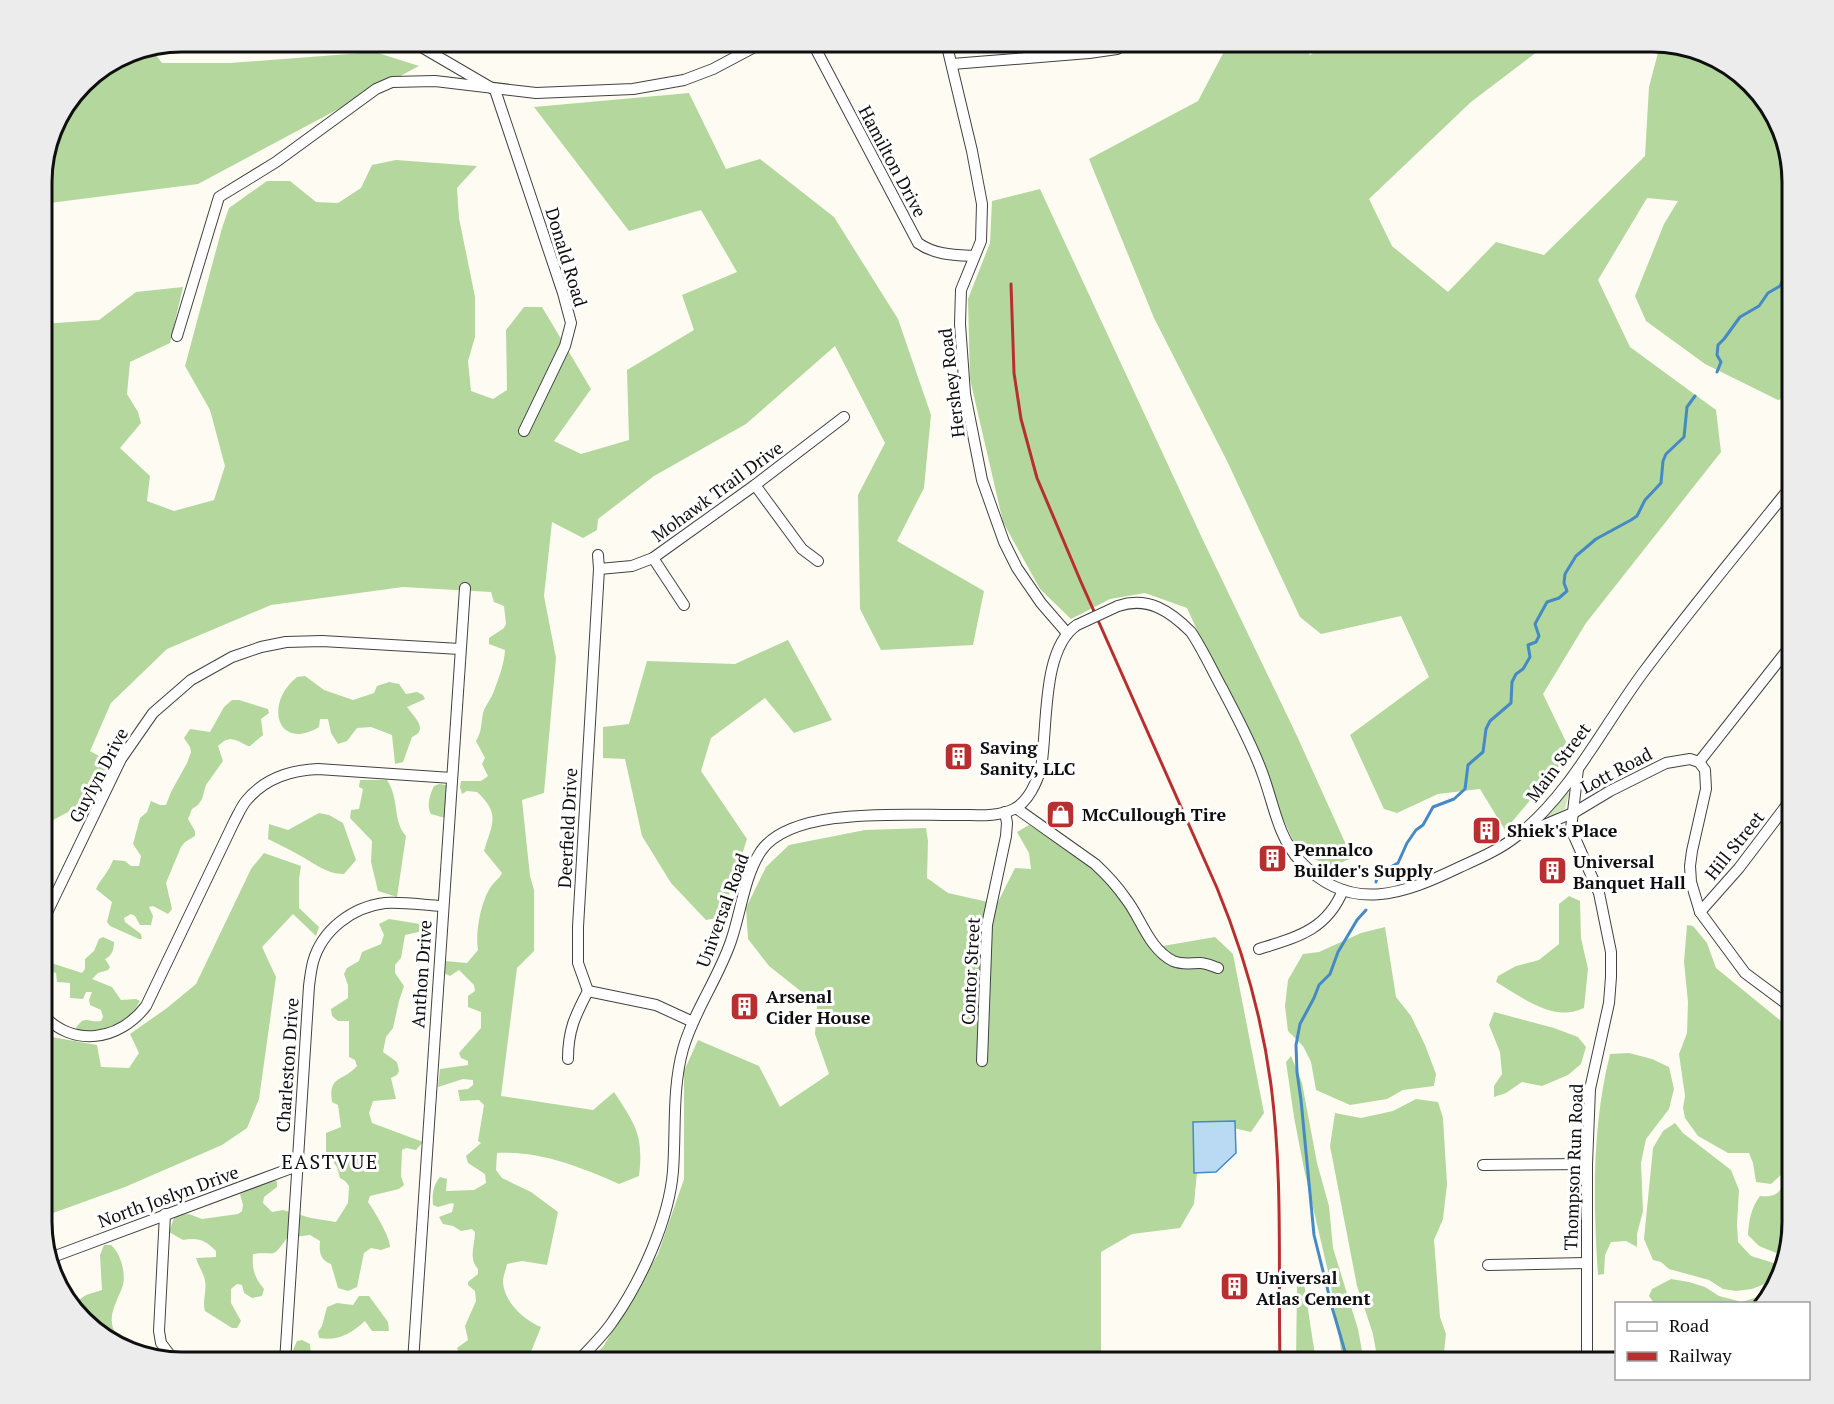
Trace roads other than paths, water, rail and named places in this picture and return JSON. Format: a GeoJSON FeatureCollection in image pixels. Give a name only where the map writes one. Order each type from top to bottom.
{"type":"FeatureCollection","features":[{"type":"Feature","properties":{"kind":"street","name":"Hershey Road"},"geometry":{"type":"LineString","coordinates":[[949,52],[982,204],[981,241],[961,290],[960,324],[965,394],[982,480],[1004,542],[1017,568],[1041,603],[1067,633]]}},
{"type":"Feature","properties":{"kind":"street"},"geometry":{"type":"LineString","coordinates":[[952,64],[1093,52]]}},
{"type":"Feature","properties":{"kind":"street"},"geometry":{"type":"LineString","coordinates":[[431,53],[495,90]]}},
{"type":"Feature","properties":{"kind":"street"},"geometry":{"type":"LineString","coordinates":[[177,336],[219,196],[276,162],[376,89],[392,82],[435,81],[495,90],[536,93],[633,89],[684,80],[713,69],[744,53]]}},
{"type":"Feature","properties":{"kind":"street","name":"Hamilton Drive"},"geometry":{"type":"LineString","coordinates":[[818,53],[918,243],[928,250],[941,254],[974,256]]}},
{"type":"Feature","properties":{"kind":"street","name":"Donald Road"},"geometry":{"type":"LineString","coordinates":[[495,90],[571,323],[565,346],[524,431]]}},
{"type":"Feature","properties":{"kind":"street","name":"Mohawk Trail Drive"},"geometry":{"type":"LineString","coordinates":[[599,569],[632,566],[653,558],[755,485],[844,417]]}},
{"type":"Feature","properties":{"kind":"street"},"geometry":{"type":"LineString","coordinates":[[755,485],[802,549],[818,561]]}},
{"type":"Feature","properties":{"kind":"street","name":"Main Street"},"geometry":{"type":"LineString","coordinates":[[1067,633],[1077,625],[1118,606],[1135,602],[1160,607],[1179,619],[1191,632],[1245,734],[1263,775],[1285,841],[1299,860],[1315,875],[1343,890],[1353,893],[1380,894],[1400,892],[1469,863],[1517,836],[1544,810],[1578,768],[1644,671],[1782,498]]}},
{"type":"Feature","properties":{"kind":"street","name":"Deerfield Drive"},"geometry":{"type":"LineString","coordinates":[[588,991],[578,963],[578,927],[598,555]]}},
{"type":"Feature","properties":{"kind":"street"},"geometry":{"type":"LineString","coordinates":[[653,558],[684,605]]}},
{"type":"Feature","properties":{"kind":"street","name":"Anthon Drive"},"geometry":{"type":"LineString","coordinates":[[414,1352],[465,588]]}},
{"type":"Feature","properties":{"kind":"street","name":"Universal Road"},"geometry":{"type":"LineString","coordinates":[[586,1352],[612,1322],[644,1270],[658,1233],[670,1194],[677,1076],[683,1049],[693,1022],[722,966],[761,851],[785,830],[805,823],[861,816],[980,815],[1005,812],[1016,808],[1035,786],[1039,777],[1054,657],[1067,633]]}},
{"type":"Feature","properties":{"kind":"street","name":"Guylyn Drive"},"geometry":{"type":"LineString","coordinates":[[53,900],[121,759],[153,713],[191,680],[232,657],[261,647],[286,642],[322,641],[460,649]]}},
{"type":"Feature","properties":{"kind":"street"},"geometry":{"type":"LineString","coordinates":[[1782,657],[1699,762],[1705,770],[1706,789],[1690,866],[1691,882],[1700,912],[1745,973],[1782,1001]]}},
{"type":"Feature","properties":{"kind":"street","name":"Lott Road"},"geometry":{"type":"LineString","coordinates":[[1517,836],[1571,814],[1610,791],[1666,763],[1690,759],[1699,762]]}},
{"type":"Feature","properties":{"kind":"street","name":"Thompson Run Road"},"geometry":{"type":"LineString","coordinates":[[1578,768],[1570,829],[1599,893],[1611,952],[1609,1003],[1590,1089],[1587,1164],[1587,1352]]}},
{"type":"Feature","properties":{"kind":"street"},"geometry":{"type":"LineString","coordinates":[[53,1024],[58,1028],[83,1036],[99,1036],[113,1033],[128,1025],[140,1014],[146,1006],[245,801],[261,786],[281,776],[301,770],[318,769],[452,778]]}},
{"type":"Feature","properties":{"kind":"street"},"geometry":{"type":"LineString","coordinates":[[1016,808],[1106,874],[1128,900],[1157,947],[1166,956],[1185,964],[1203,963],[1218,968]]}},
{"type":"Feature","properties":{"kind":"street","name":"Hill Street"},"geometry":{"type":"LineString","coordinates":[[1700,912],[1739,868],[1782,811]]}},
{"type":"Feature","properties":{"kind":"street","name":"Contor Street"},"geometry":{"type":"LineString","coordinates":[[982,1061],[987,925],[1006,836],[1005,812]]}},
{"type":"Feature","properties":{"kind":"street"},"geometry":{"type":"LineString","coordinates":[[1259,949],[1314,928],[1334,909],[1343,890]]}},
{"type":"Feature","properties":{"kind":"street","name":"Charleston Drive"},"geometry":{"type":"LineString","coordinates":[[286,1352],[309,986],[313,962],[322,942],[342,920],[363,908],[386,903],[442,906]]}},
{"type":"Feature","properties":{"kind":"street"},"geometry":{"type":"LineString","coordinates":[[568,1059],[568,1039],[576,1014],[588,991],[656,1005],[693,1022]]}},
{"type":"Feature","properties":{"kind":"street"},"geometry":{"type":"LineString","coordinates":[[1483,1165],[1587,1164]]}},
{"type":"Feature","properties":{"kind":"street","name":"North Joslyn Drive"},"geometry":{"type":"LineString","coordinates":[[57,1255],[297,1166]]}},
{"type":"Feature","properties":{"kind":"street"},"geometry":{"type":"LineString","coordinates":[[165,1214],[159,1330],[161,1343],[166,1350]]}},
{"type":"Feature","properties":{"kind":"street"},"geometry":{"type":"LineString","coordinates":[[1488,1265],[1586,1263]]}},
{"type":"Feature","properties":{"kind":"water"},"geometry":{"type":"Polygon","coordinates":[[[1235,1121],[1236,1153],[1216,1172],[1194,1173],[1193,1122],[1235,1121]]]}},
{"type":"Feature","properties":{"kind":"waterway"},"geometry":{"type":"LineString","coordinates":[[1717,372],[1721,362],[1717,355],[1718,345],[1740,317],[1759,306],[1768,293],[1780,286],[1782,282]]}},
{"type":"Feature","properties":{"kind":"waterway"},"geometry":{"type":"LineString","coordinates":[[1376,882],[1377,877],[1383,871],[1398,863],[1407,843],[1416,830],[1423,825],[1433,807],[1454,799],[1465,789],[1468,765],[1483,752],[1486,729],[1490,721],[1511,703],[1512,682],[1530,657],[1528,645],[1536,642],[1539,636],[1535,624],[1547,602],[1559,598],[1567,591],[1564,583],[1565,574],[1576,556],[1596,539],[1637,516],[1645,500],[1661,483],[1663,461],[1666,454],[1684,437],[1687,407],[1695,396]]}},
{"type":"Feature","properties":{"kind":"waterway"},"geometry":{"type":"LineString","coordinates":[[1345,1352],[1314,1235],[1296,1045],[1300,1024],[1319,985],[1330,974],[1338,952],[1357,920],[1366,910]]}},
{"type":"Feature","properties":{"kind":"railway"},"geometry":{"type":"LineString","coordinates":[[1011,284],[1014,373],[1021,419],[1037,478],[1217,888],[1243,960],[1257,1009],[1275,1120],[1280,1352]]}},
{"type":"Feature","properties":{"kind":"place","name":"Saving Sanity, LLC"},"geometry":{"type":"Point","coordinates":[959,757]}},
{"type":"Feature","properties":{"kind":"place","name":"McCullough Tire"},"geometry":{"type":"Point","coordinates":[1061,814]}},
{"type":"Feature","properties":{"kind":"place","name":"Shiek's Place"},"geometry":{"type":"Point","coordinates":[1486,830]}},
{"type":"Feature","properties":{"kind":"place","name":"Pennalco Builder's Supply"},"geometry":{"type":"Point","coordinates":[1273,859]}},
{"type":"Feature","properties":{"kind":"place","name":"Universal Banquet Hall"},"geometry":{"type":"Point","coordinates":[1552,871]}},
{"type":"Feature","properties":{"kind":"place","name":"Arsenal Cider House"},"geometry":{"type":"Point","coordinates":[745,1006]}},
{"type":"Feature","properties":{"kind":"place","name":"Universal Atlas Cement"},"geometry":{"type":"Point","coordinates":[1235,1287]}},
{"type":"Feature","properties":{"kind":"district","name":"EASTVUE"},"geometry":{"type":"Point","coordinates":[330,1161]}}]}
